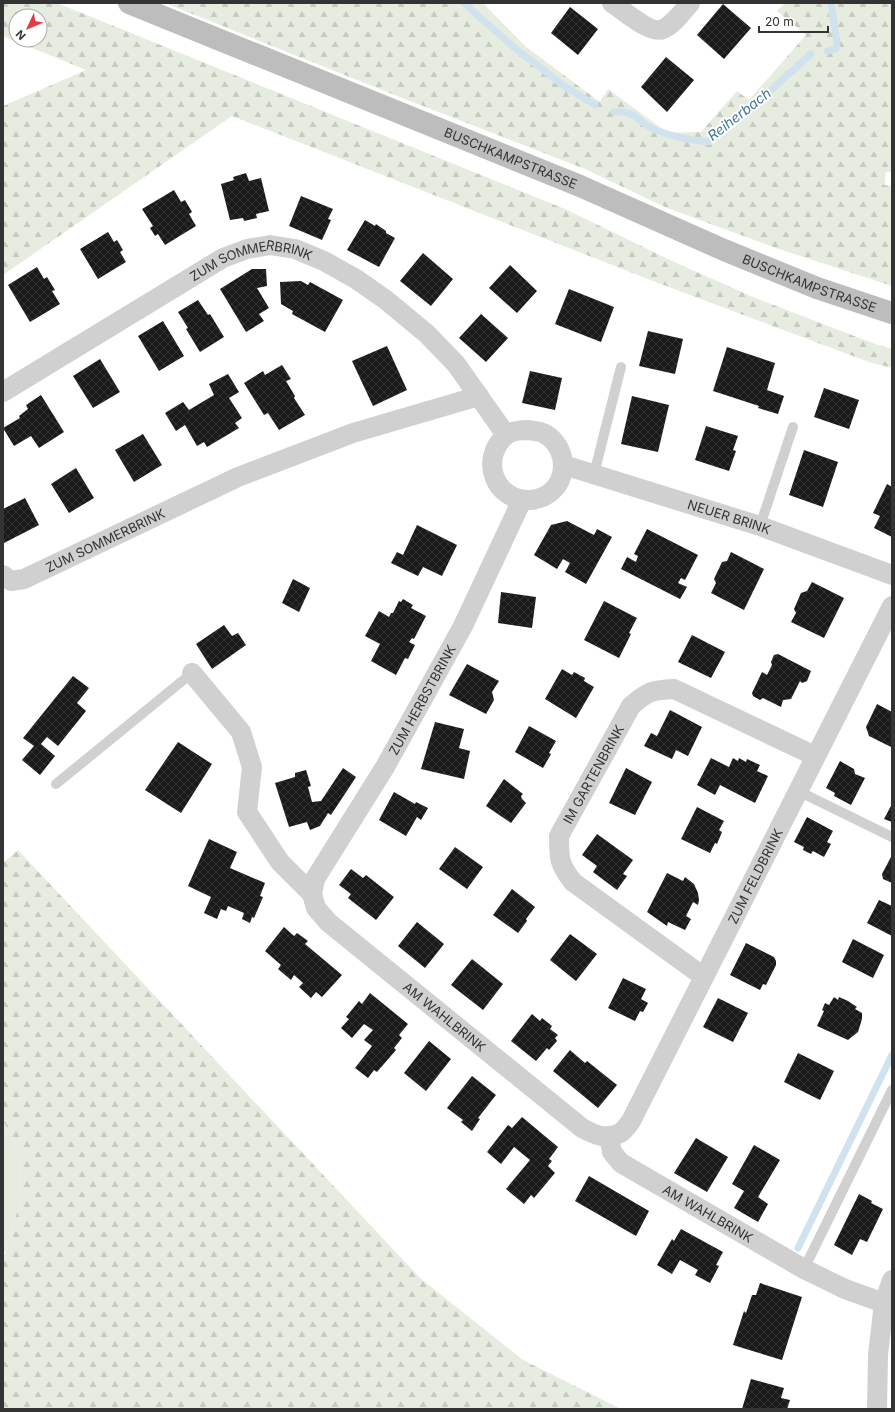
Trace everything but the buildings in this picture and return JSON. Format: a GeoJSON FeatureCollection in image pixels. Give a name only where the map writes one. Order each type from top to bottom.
{"type":"FeatureCollection","features":[{"type":"Feature","properties":{"kind":"main road","name":"BUSCHKAMPSTRASSE"},"geometry":{"type":"LineString","coordinates":[[129,3],[580,186],[724,250],[817,288],[892,313]]}},
{"type":"Feature","properties":{"kind":"street"},"geometry":{"type":"LineString","coordinates":[[612,3],[652,30],[662,30],[671,25],[690,3]]}},
{"type":"Feature","properties":{"kind":"street","name":"ZUM SOMMERBRINK"},"geometry":{"type":"LineString","coordinates":[[3,392],[223,258],[247,249],[270,245],[295,249],[324,261],[356,279],[386,300],[427,334],[456,364],[506,435]]}},
{"type":"Feature","properties":{"kind":"street","name":"ZUM SOMMERBRINK"},"geometry":{"type":"LineString","coordinates":[[6,583],[24,579],[238,477],[353,433],[479,396]]}},
{"type":"Feature","properties":{"kind":"street"},"geometry":{"type":"LineString","coordinates":[[528,430],[544,433],[556,443],[561,451],[564,465],[559,482],[552,492],[538,500],[522,500],[512,497],[504,492],[496,480],[492,470],[494,455],[506,435],[518,431],[528,430]]}},
{"type":"Feature","properties":{"kind":"street","name":"NEUER BRINK"},"geometry":{"type":"LineString","coordinates":[[564,465],[760,526],[892,575]]}},
{"type":"Feature","properties":{"kind":"street","name":"ZUM HERBSTBRINK"},"geometry":{"type":"LineString","coordinates":[[312,894],[315,879],[385,766],[463,626],[522,500]]}},
{"type":"Feature","properties":{"kind":"street","name":"ZUM FELDBRINK"},"geometry":{"type":"LineString","coordinates":[[609,1136],[621,1133],[631,1121],[892,606]]}},
{"type":"Feature","properties":{"kind":"street","name":"AM WAHLBRINK"},"geometry":{"type":"LineString","coordinates":[[192,673],[241,732],[252,767],[247,812],[280,862],[312,894],[316,908],[328,922],[582,1128],[596,1136],[609,1136],[612,1152],[621,1163],[804,1269],[845,1289],[884,1303]]}},
{"type":"Feature","properties":{"kind":"street","name":"IM GARTENBRINK"},"geometry":{"type":"LineString","coordinates":[[704,977],[573,882],[563,870],[559,855],[559,836],[631,706],[643,696],[655,690],[674,689],[815,756]]}},
{"type":"Feature","properties":{"kind":"street"},"geometry":{"type":"LineString","coordinates":[[877,1409],[878,1355],[884,1303],[892,1280]]}},
{"type":"Feature","properties":{"kind":"lane"},"geometry":{"type":"LineString","coordinates":[[594,474],[621,367]]}},
{"type":"Feature","properties":{"kind":"lane"},"geometry":{"type":"LineString","coordinates":[[760,526],[793,427]]}},
{"type":"Feature","properties":{"kind":"lane"},"geometry":{"type":"LineString","coordinates":[[56,784],[192,673]]}},
{"type":"Feature","properties":{"kind":"lane"},"geometry":{"type":"LineString","coordinates":[[798,791],[892,837]]}},
{"type":"Feature","properties":{"kind":"lane"},"geometry":{"type":"LineString","coordinates":[[804,1269],[892,1090]]}},
{"type":"Feature","properties":{"kind":"green space"},"geometry":{"type":"Polygon","coordinates":[[[3,3],[57,3],[565,209],[672,261],[753,297],[875,344],[892,349],[892,368],[869,362],[653,281],[232,116],[3,275],[3,106],[86,70],[32,48],[48,48],[48,8],[8,8],[8,38],[3,36],[3,3]]]}},
{"type":"Feature","properties":{"kind":"green space"},"geometry":{"type":"Polygon","coordinates":[[[165,3],[483,3],[525,46],[600,102],[608,89],[668,133],[701,132],[737,91],[749,100],[806,35],[777,11],[785,3],[892,3],[892,172],[886,172],[884,185],[892,186],[892,286],[776,248],[667,208],[585,169],[165,3]]]}},
{"type":"Feature","properties":{"kind":"green space"},"geometry":{"type":"Polygon","coordinates":[[[18,850],[420,1278],[523,1360],[621,1409],[3,1409],[3,1254],[6,1254],[21,1197],[20,1152],[3,1121],[3,863],[18,850]]]}},
{"type":"Feature","properties":{"kind":"green space"},"geometry":{"type":"Polygon","coordinates":[[[3,1121],[20,1152],[21,1197],[6,1254],[3,1249],[3,1121]]]}},
{"type":"Feature","properties":{"kind":"waterway","name":"Reiherbach"},"geometry":{"type":"LineString","coordinates":[[464,3],[511,45],[564,86],[595,105]]}},
{"type":"Feature","properties":{"kind":"waterway","name":"Reiherbach"},"geometry":{"type":"LineString","coordinates":[[827,51],[836,49],[837,43],[831,3]]}},
{"type":"Feature","properties":{"kind":"waterway","name":"Reiherbach"},"geometry":{"type":"LineString","coordinates":[[614,112],[622,112],[633,115],[650,127],[669,135],[708,142],[745,114],[811,54]]}},
{"type":"Feature","properties":{"kind":"waterway"},"geometry":{"type":"LineString","coordinates":[[798,1248],[892,1055]]}}]}
